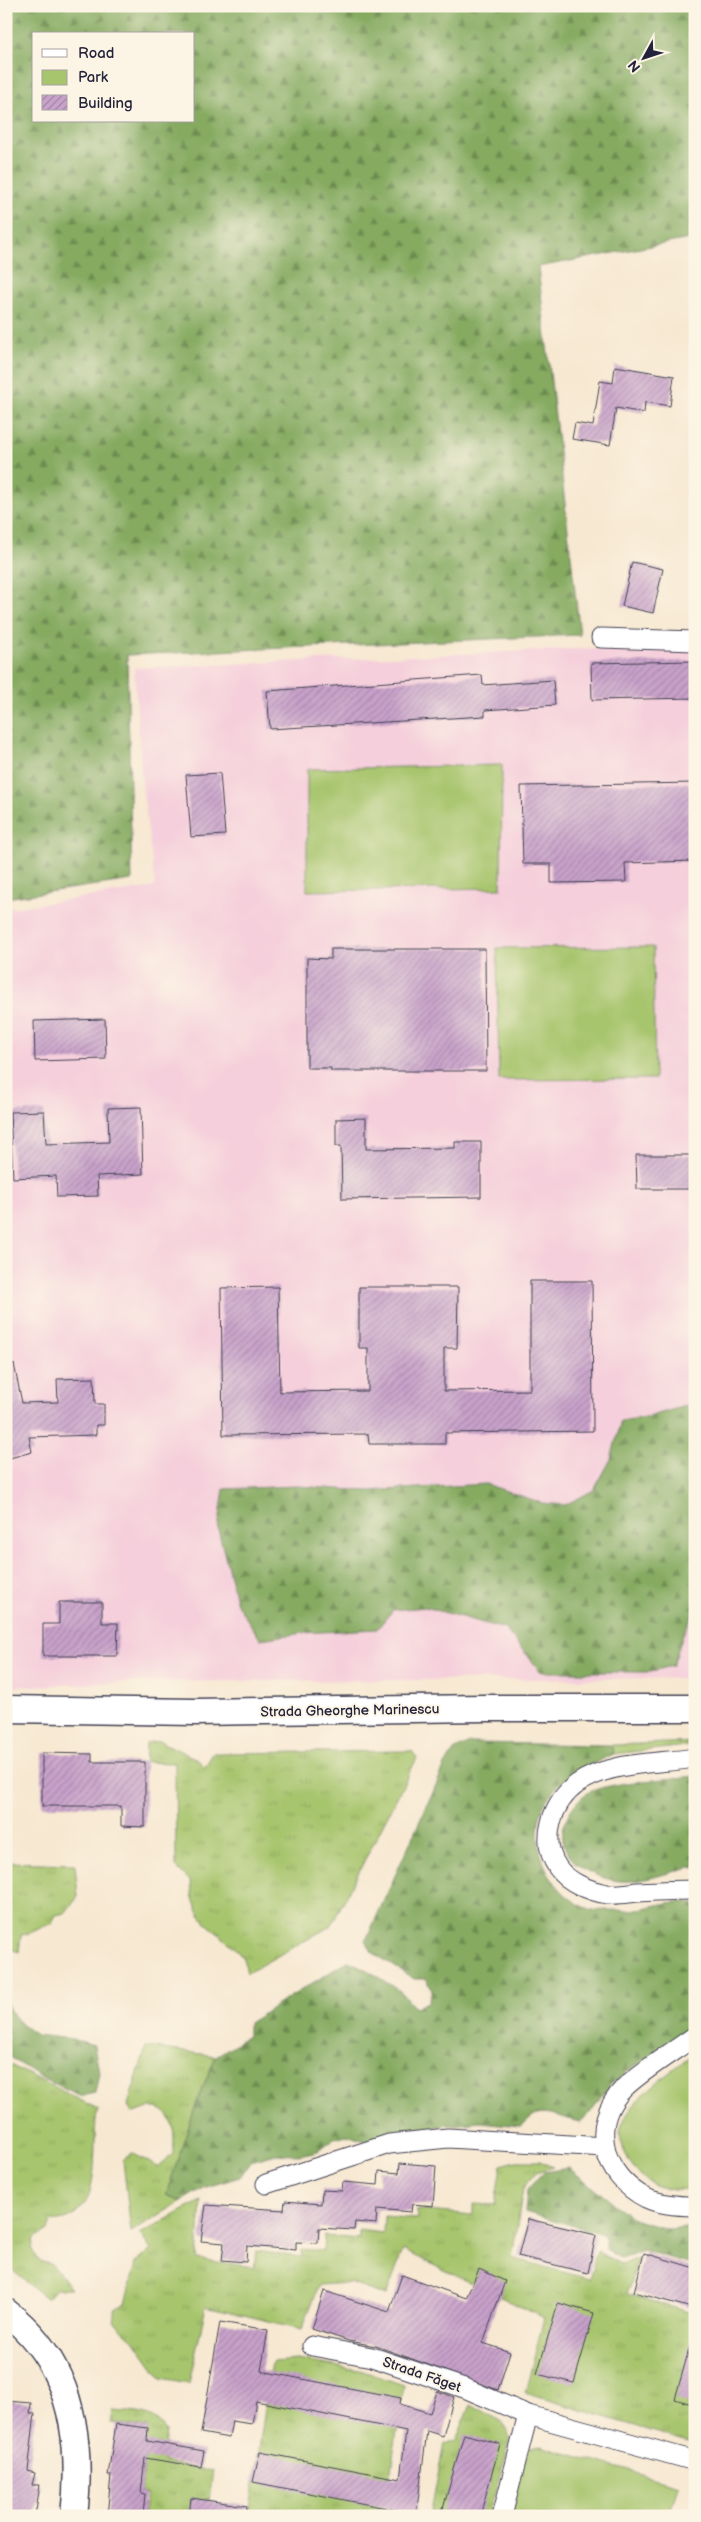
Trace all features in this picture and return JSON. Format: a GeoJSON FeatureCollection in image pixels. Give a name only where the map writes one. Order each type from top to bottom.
{"type":"FeatureCollection","features":[{"type":"Feature","properties":{"kind":"main road","name":"Strada Gheorghe Marinescu"},"geometry":{"type":"LineString","coordinates":[[6,1709],[195,1712],[485,1708],[695,1708]]}},
{"type":"Feature","properties":{"kind":"main road"},"geometry":{"type":"LineString","coordinates":[[6,2312],[21,2323],[53,2364],[69,2404],[77,2450],[74,2516]]}},
{"type":"Feature","properties":{"kind":"street"},"geometry":{"type":"LineString","coordinates":[[601,638],[695,642]]}},
{"type":"Feature","properties":{"kind":"street"},"geometry":{"type":"LineString","coordinates":[[695,1758],[632,1765],[596,1774],[576,1784],[558,1802],[551,1819],[548,1839],[558,1868],[580,1886],[609,1894],[695,1890]]}},
{"type":"Feature","properties":{"kind":"street"},"geometry":{"type":"LineString","coordinates":[[695,2036],[624,2089],[609,2111],[599,2147],[624,2183],[647,2199],[674,2206],[695,2206]]}},
{"type":"Feature","properties":{"kind":"street"},"geometry":{"type":"LineString","coordinates":[[266,2184],[389,2144],[448,2138],[599,2147]]}},
{"type":"Feature","properties":{"kind":"street","name":"Strada Făget"},"geometry":{"type":"LineString","coordinates":[[312,2346],[372,2357],[467,2388],[528,2415],[695,2461]]}},
{"type":"Feature","properties":{"kind":"street"},"geometry":{"type":"LineString","coordinates":[[502,2516],[528,2415]]}},
{"type":"Feature","properties":{"kind":"shaded area"},"geometry":{"type":"Polygon","coordinates":[[[695,644],[695,1678],[138,1682],[6,1687],[6,909],[155,887],[142,782],[134,668],[695,644]]]}},
{"type":"Feature","properties":{"kind":"green space"},"geometry":{"type":"Polygon","coordinates":[[[6,6],[695,6],[695,238],[538,267],[580,635],[127,655],[132,880],[6,898],[6,6]]]}},
{"type":"Feature","properties":{"kind":"green space"},"geometry":{"type":"Polygon","coordinates":[[[502,765],[501,888],[307,891],[307,769],[502,765]]]}},
{"type":"Feature","properties":{"kind":"green space"},"geometry":{"type":"Polygon","coordinates":[[[653,947],[655,1079],[499,1080],[497,948],[653,947]]]}},
{"type":"Feature","properties":{"kind":"green space"},"geometry":{"type":"Polygon","coordinates":[[[695,1403],[695,1610],[683,1634],[673,1666],[647,1672],[541,1672],[505,1629],[425,1607],[393,1610],[377,1629],[304,1633],[260,1639],[237,1604],[218,1529],[224,1489],[297,1486],[368,1491],[486,1484],[542,1503],[565,1505],[594,1490],[611,1459],[621,1421],[651,1416],[695,1403]]]}},
{"type":"Feature","properties":{"kind":"green space"},"geometry":{"type":"Polygon","coordinates":[[[159,1741],[197,1759],[205,1767],[213,1753],[412,1751],[417,1758],[331,1926],[247,1973],[243,1960],[236,1950],[199,1914],[193,1900],[191,1882],[176,1867],[175,1763],[145,1762],[146,1743],[159,1741]]]}},
{"type":"Feature","properties":{"kind":"green space"},"geometry":{"type":"Polygon","coordinates":[[[695,1742],[695,1745],[614,1754],[611,1745],[695,1742]]]}},
{"type":"Feature","properties":{"kind":"green space"},"geometry":{"type":"Polygon","coordinates":[[[469,1743],[611,1745],[614,1754],[567,1778],[546,1801],[540,1817],[538,1833],[540,1850],[545,1866],[553,1881],[564,1894],[578,1904],[593,1910],[631,1910],[674,1902],[695,1904],[695,2022],[610,2085],[590,2113],[580,2122],[543,2113],[533,2116],[521,2126],[480,2122],[422,2128],[365,2141],[347,2135],[334,2138],[318,2151],[299,2155],[276,2154],[251,2161],[240,2177],[203,2188],[182,2201],[166,2195],[198,2099],[216,2056],[248,2036],[248,2023],[348,1961],[400,1991],[410,2003],[417,2007],[428,2002],[432,1990],[427,1979],[414,1979],[372,1952],[366,1940],[445,1765],[454,1751],[469,1743]]]}},
{"type":"Feature","properties":{"kind":"green space"},"geometry":{"type":"Polygon","coordinates":[[[695,1776],[695,1868],[690,1867],[635,1881],[619,1881],[595,1875],[584,1869],[567,1852],[563,1842],[563,1830],[567,1817],[575,1804],[586,1794],[622,1784],[695,1776]]]}},
{"type":"Feature","properties":{"kind":"green space"},"geometry":{"type":"Polygon","coordinates":[[[6,1862],[75,1864],[78,1897],[65,1913],[56,1915],[51,1924],[21,1935],[19,1952],[6,1947],[6,1862]]]}},
{"type":"Feature","properties":{"kind":"green space"},"geometry":{"type":"Polygon","coordinates":[[[6,2001],[13,2017],[36,2035],[72,2039],[94,2045],[99,2072],[95,2093],[82,2096],[48,2081],[6,2055],[6,2001]]]}},
{"type":"Feature","properties":{"kind":"green space"},"geometry":{"type":"Polygon","coordinates":[[[146,2047],[216,2056],[198,2099],[166,2195],[182,2201],[131,2232],[123,2160],[132,2153],[158,2167],[173,2154],[174,2147],[172,2124],[165,2112],[151,2108],[132,2113],[128,2105],[146,2047]]]}},
{"type":"Feature","properties":{"kind":"green space"},"geometry":{"type":"Polygon","coordinates":[[[695,2053],[695,2189],[667,2188],[644,2179],[631,2164],[624,2151],[620,2136],[622,2125],[637,2101],[661,2079],[695,2053]]]}},
{"type":"Feature","properties":{"kind":"green space"},"geometry":{"type":"Polygon","coordinates":[[[6,2063],[98,2109],[93,2178],[89,2195],[82,2208],[69,2218],[51,2222],[48,2230],[34,2239],[32,2250],[39,2261],[53,2265],[71,2289],[56,2289],[47,2299],[6,2265],[6,2063]]]}},
{"type":"Feature","properties":{"kind":"green space"},"geometry":{"type":"Polygon","coordinates":[[[516,2161],[540,2161],[553,2167],[536,2172],[523,2188],[512,2258],[589,2279],[597,2251],[622,2265],[638,2258],[627,2294],[695,2314],[695,2444],[525,2393],[544,2318],[403,2250],[386,2296],[350,2283],[319,2285],[302,2329],[206,2306],[189,2383],[161,2378],[134,2340],[114,2322],[114,2309],[125,2304],[136,2263],[151,2250],[140,2234],[201,2201],[197,2259],[254,2267],[256,2251],[301,2257],[301,2249],[323,2251],[324,2236],[359,2239],[359,2230],[383,2233],[384,2216],[417,2219],[416,2210],[473,2215],[473,2204],[495,2205],[501,2165],[516,2161]]]}},
{"type":"Feature","properties":{"kind":"green space"},"geometry":{"type":"Polygon","coordinates":[[[569,2168],[633,2219],[667,2229],[695,2226],[695,2265],[642,2250],[622,2259],[606,2250],[603,2234],[525,2212],[527,2190],[543,2172],[569,2168]]]}},
{"type":"Feature","properties":{"kind":"green space"},"geometry":{"type":"Polygon","coordinates":[[[297,2360],[360,2370],[404,2385],[384,2516],[249,2516],[272,2362],[297,2360]]]}},
{"type":"Feature","properties":{"kind":"green space"},"geometry":{"type":"Polygon","coordinates":[[[471,2404],[501,2421],[511,2439],[488,2516],[430,2516],[444,2444],[456,2440],[471,2404]]]}},
{"type":"Feature","properties":{"kind":"green space"},"geometry":{"type":"Polygon","coordinates":[[[113,2411],[143,2414],[150,2416],[161,2424],[166,2431],[162,2462],[213,2471],[209,2501],[191,2498],[189,2516],[143,2516],[147,2494],[141,2493],[148,2428],[111,2423],[113,2411]]]}},
{"type":"Feature","properties":{"kind":"green space"},"geometry":{"type":"Polygon","coordinates":[[[540,2446],[678,2485],[669,2516],[509,2516],[524,2455],[529,2448],[540,2446]]]}},
{"type":"Feature","properties":{"kind":"building"},"geometry":{"type":"Polygon","coordinates":[[[615,366],[674,376],[670,406],[645,402],[644,413],[616,408],[610,445],[572,439],[575,423],[593,426],[600,381],[613,383],[615,366]]]}},
{"type":"Feature","properties":{"kind":"building"},"geometry":{"type":"Polygon","coordinates":[[[632,562],[663,569],[653,613],[622,606],[632,562]]]}},
{"type":"Feature","properties":{"kind":"building"},"geometry":{"type":"Polygon","coordinates":[[[695,661],[695,698],[592,700],[591,663],[695,661]]]}},
{"type":"Feature","properties":{"kind":"building"},"geometry":{"type":"Polygon","coordinates":[[[482,675],[483,685],[553,680],[555,705],[485,710],[485,716],[270,729],[267,691],[482,675]]]}},
{"type":"Feature","properties":{"kind":"building"},"geometry":{"type":"Polygon","coordinates":[[[220,773],[225,835],[191,837],[186,775],[220,773]]]}},
{"type":"Feature","properties":{"kind":"building"},"geometry":{"type":"Polygon","coordinates":[[[695,783],[695,861],[625,863],[626,882],[551,883],[551,864],[523,864],[521,786],[695,783]]]}},
{"type":"Feature","properties":{"kind":"building"},"geometry":{"type":"Polygon","coordinates":[[[331,949],[485,949],[486,1071],[331,1071],[331,1068],[307,1068],[307,958],[331,959],[331,949]]]}},
{"type":"Feature","properties":{"kind":"building"},"geometry":{"type":"Polygon","coordinates":[[[105,1019],[106,1059],[35,1061],[34,1021],[105,1019]]]}},
{"type":"Feature","properties":{"kind":"building"},"geometry":{"type":"Polygon","coordinates":[[[141,1107],[143,1174],[97,1176],[98,1196],[57,1197],[56,1176],[13,1178],[10,1112],[44,1111],[46,1144],[109,1142],[108,1108],[141,1107]]]}},
{"type":"Feature","properties":{"kind":"building"},"geometry":{"type":"Polygon","coordinates":[[[366,1118],[366,1149],[455,1148],[455,1142],[481,1142],[481,1197],[342,1199],[341,1146],[336,1146],[336,1119],[366,1118]]]}},
{"type":"Feature","properties":{"kind":"building"},"geometry":{"type":"Polygon","coordinates":[[[636,1155],[695,1155],[695,1189],[637,1189],[636,1155]]]}},
{"type":"Feature","properties":{"kind":"building"},"geometry":{"type":"Polygon","coordinates":[[[530,1281],[592,1281],[593,1431],[445,1433],[445,1444],[369,1444],[368,1434],[223,1435],[221,1288],[278,1287],[280,1392],[368,1391],[368,1348],[359,1348],[359,1287],[458,1287],[457,1348],[444,1348],[444,1391],[530,1390],[530,1281]]]}},
{"type":"Feature","properties":{"kind":"building"},"geometry":{"type":"Polygon","coordinates":[[[14,1364],[22,1403],[58,1402],[57,1379],[94,1378],[95,1404],[104,1404],[104,1425],[96,1425],[96,1435],[29,1437],[32,1452],[6,1459],[6,1365],[14,1364]]]}},
{"type":"Feature","properties":{"kind":"building"},"geometry":{"type":"Polygon","coordinates":[[[59,1602],[102,1602],[102,1623],[118,1623],[117,1656],[43,1656],[43,1624],[59,1624],[59,1602]]]}},
{"type":"Feature","properties":{"kind":"building"},"geometry":{"type":"Polygon","coordinates":[[[42,1753],[92,1754],[92,1762],[145,1762],[145,1827],[121,1826],[121,1806],[42,1806],[42,1753]]]}},
{"type":"Feature","properties":{"kind":"building"},"geometry":{"type":"Polygon","coordinates":[[[400,2163],[436,2166],[433,2206],[412,2204],[411,2212],[377,2209],[376,2224],[355,2222],[354,2230],[319,2228],[318,2243],[296,2242],[296,2250],[247,2246],[246,2262],[222,2260],[224,2243],[201,2241],[206,2205],[284,2210],[285,2201],[321,2204],[322,2190],[342,2191],[343,2182],[378,2185],[379,2171],[399,2173],[400,2163]]]}},
{"type":"Feature","properties":{"kind":"building"},"geometry":{"type":"Polygon","coordinates":[[[528,2219],[596,2235],[588,2273],[518,2256],[528,2219]]]}},
{"type":"Feature","properties":{"kind":"building"},"geometry":{"type":"Polygon","coordinates":[[[644,2253],[695,2268],[695,2309],[634,2292],[644,2253]]]}},
{"type":"Feature","properties":{"kind":"building"},"geometry":{"type":"Polygon","coordinates":[[[479,2269],[505,2281],[483,2343],[510,2352],[498,2390],[376,2346],[349,2341],[312,2329],[324,2291],[389,2312],[402,2275],[466,2298],[479,2269]]]}},
{"type":"Feature","properties":{"kind":"building"},"geometry":{"type":"Polygon","coordinates":[[[558,2303],[594,2313],[574,2383],[537,2374],[558,2303]]]}},
{"type":"Feature","properties":{"kind":"building"},"geometry":{"type":"Polygon","coordinates":[[[220,2322],[268,2330],[261,2371],[401,2398],[400,2404],[430,2413],[437,2391],[454,2397],[443,2436],[427,2431],[416,2516],[395,2516],[396,2510],[253,2482],[260,2452],[400,2479],[406,2431],[256,2401],[252,2424],[232,2421],[229,2438],[201,2433],[220,2322]]]}},
{"type":"Feature","properties":{"kind":"building"},"geometry":{"type":"Polygon","coordinates":[[[690,2346],[695,2346],[695,2405],[675,2399],[690,2346]]]}},
{"type":"Feature","properties":{"kind":"building"},"geometry":{"type":"Polygon","coordinates":[[[6,2401],[31,2403],[30,2414],[35,2414],[28,2471],[35,2473],[32,2485],[40,2485],[35,2516],[6,2516],[6,2401]]]}},
{"type":"Feature","properties":{"kind":"building"},"geometry":{"type":"Polygon","coordinates":[[[116,2424],[148,2428],[147,2441],[204,2451],[201,2467],[145,2458],[141,2493],[145,2494],[143,2516],[107,2516],[111,2475],[108,2475],[116,2424]]]}},
{"type":"Feature","properties":{"kind":"building"},"geometry":{"type":"Polygon","coordinates":[[[464,2434],[500,2444],[480,2516],[441,2516],[464,2434]]]}},
{"type":"Feature","properties":{"kind":"building"},"geometry":{"type":"Polygon","coordinates":[[[191,2498],[247,2506],[246,2516],[189,2516],[191,2498]]]}}]}
